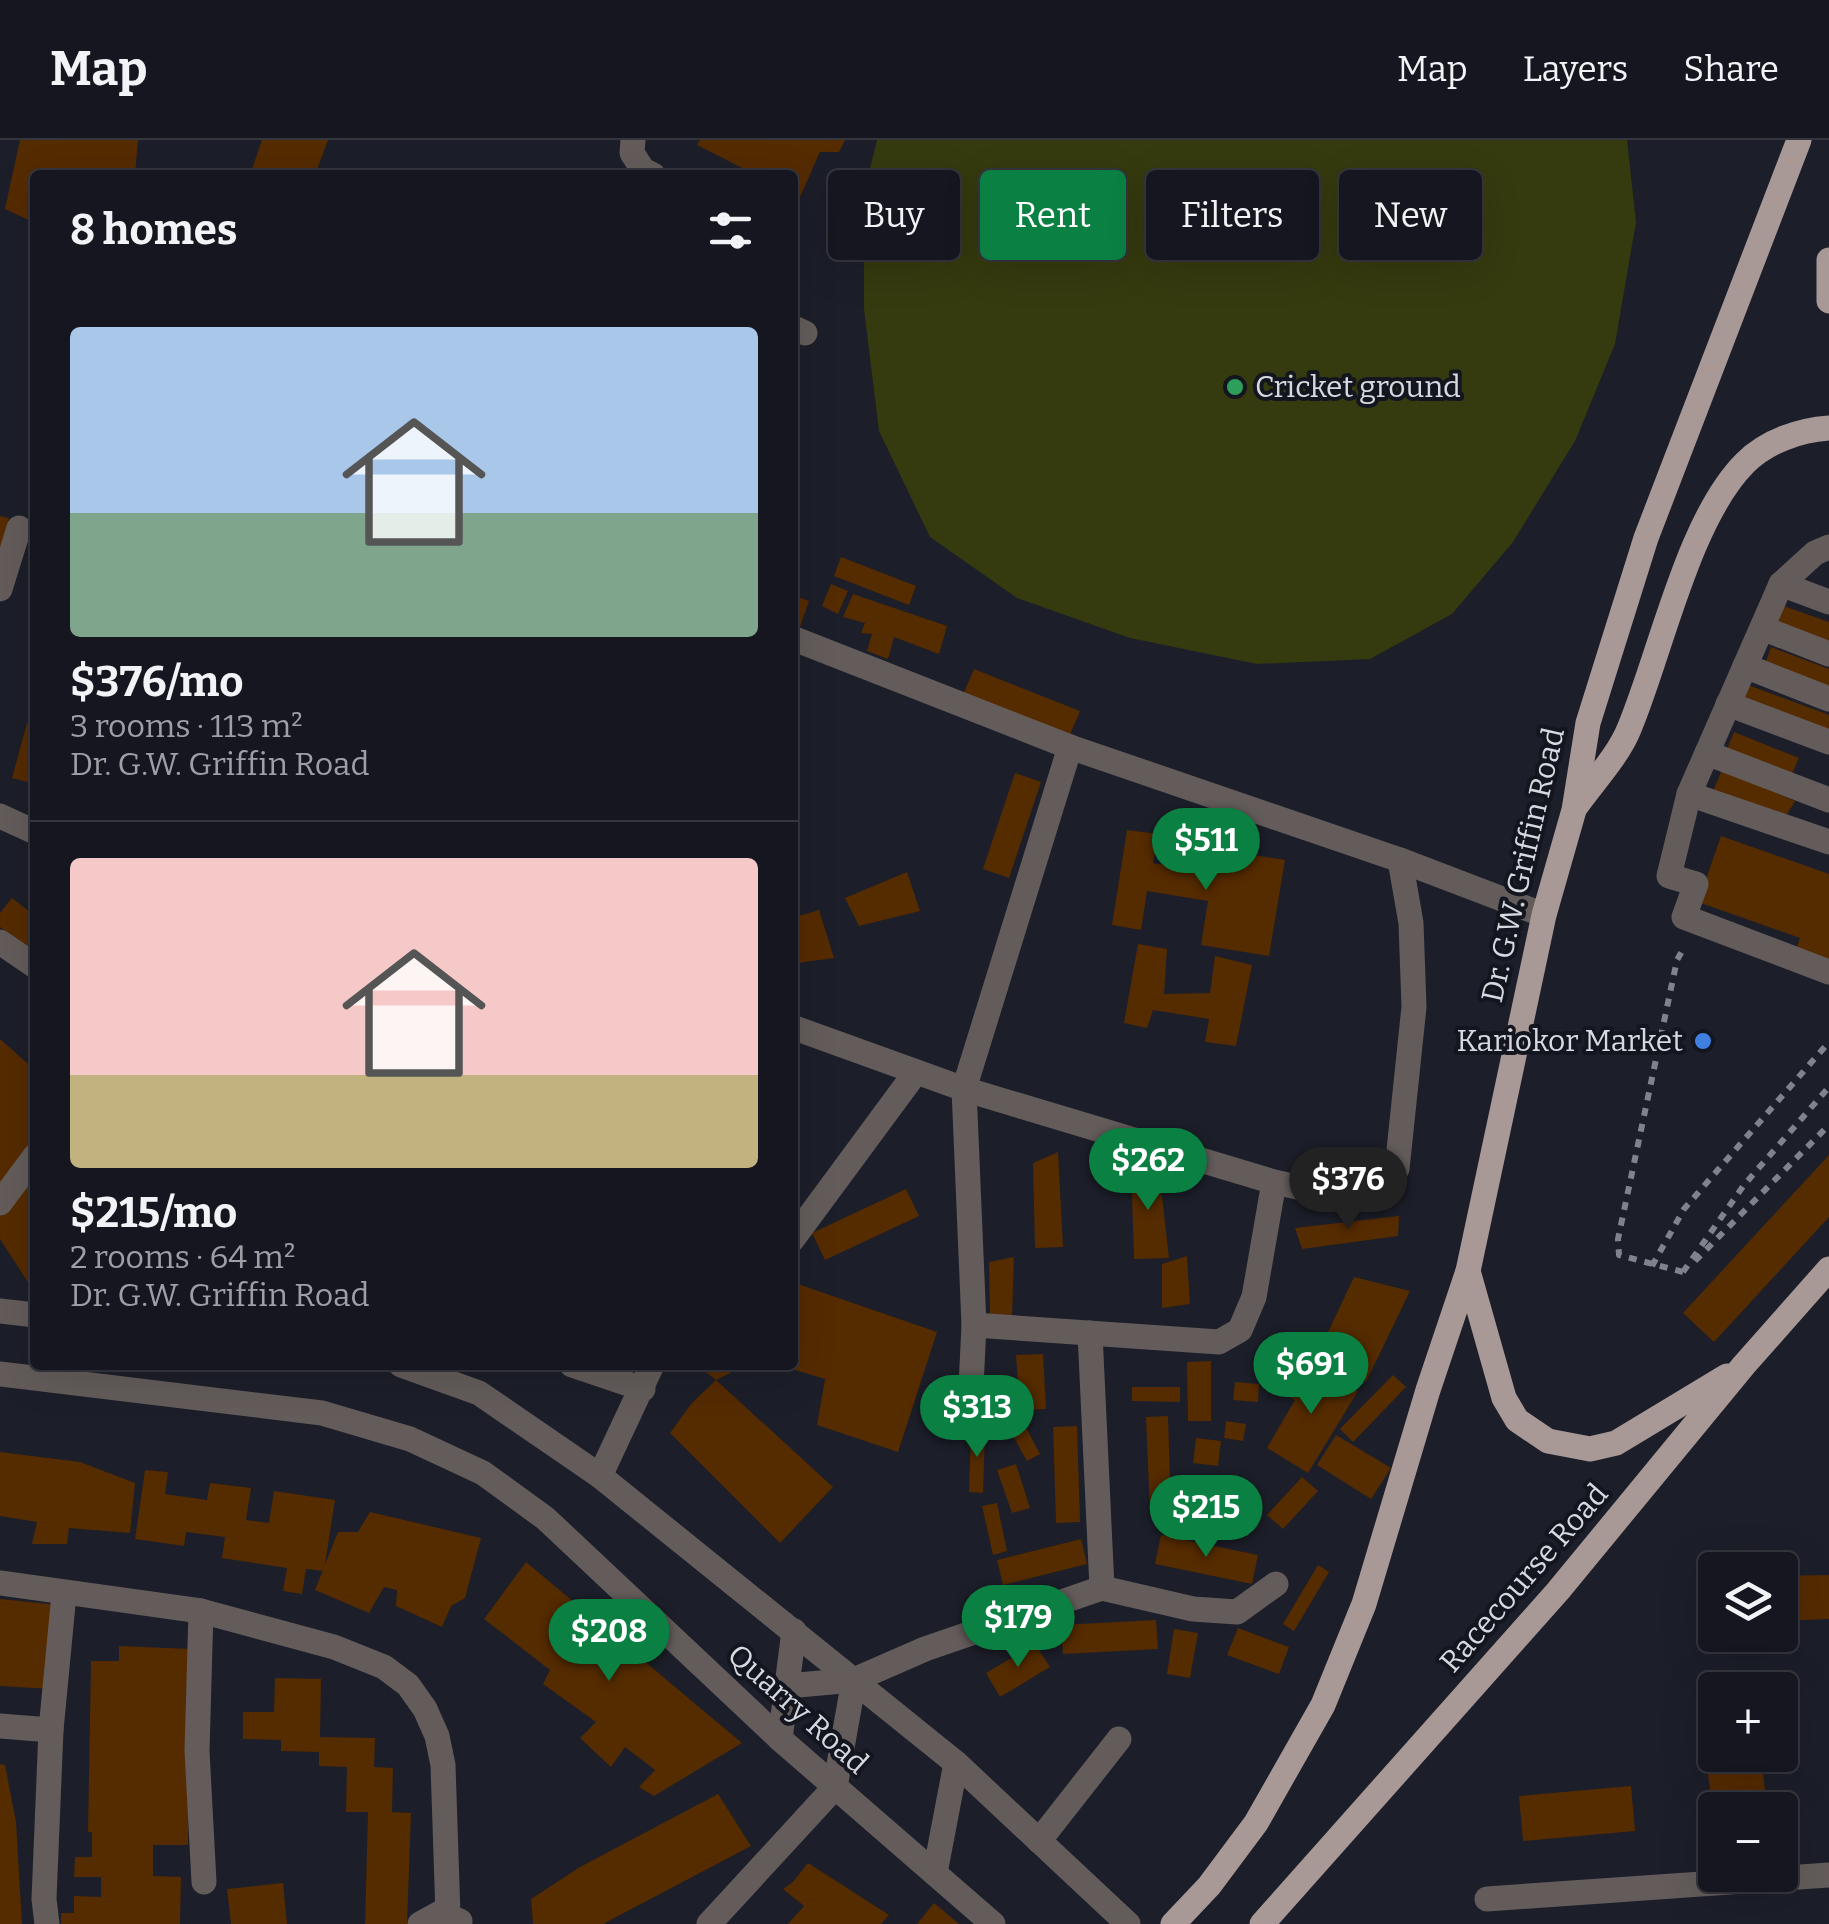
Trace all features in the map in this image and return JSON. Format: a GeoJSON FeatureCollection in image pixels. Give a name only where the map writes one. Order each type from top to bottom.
{"type":"FeatureCollection","features":[{"type":"Feature","properties":{"kind":"main road","name":"Dr. G.W. Griffin Road"},"geometry":{"type":"LineString","coordinates":[[1173,1924],[1209,1886],[1256,1824],[1323,1705],[1364,1604],[1468,1271],[1544,916],[1574,810],[1588,723],[1646,538],[1798,140]]}},
{"type":"Feature","properties":{"kind":"main road"},"geometry":{"type":"LineString","coordinates":[[1829,260],[1829,301]]}},
{"type":"Feature","properties":{"kind":"main road"},"geometry":{"type":"LineString","coordinates":[[1574,810],[1627,734],[1701,531],[1719,499],[1746,462],[1778,440],[1829,428]]}},
{"type":"Feature","properties":{"kind":"main road","name":"Racecourse Road"},"geometry":{"type":"LineString","coordinates":[[1262,1924],[1558,1591],[1744,1365],[1829,1269]]}},
{"type":"Feature","properties":{"kind":"main road"},"geometry":{"type":"LineString","coordinates":[[1468,1271],[1504,1398],[1517,1420],[1548,1440],[1590,1450],[1616,1444],[1744,1365]]}},
{"type":"Feature","properties":{"kind":"street"},"geometry":{"type":"LineString","coordinates":[[634,140],[632,153],[644,170]]}},
{"type":"Feature","properties":{"kind":"street"},"geometry":{"type":"LineString","coordinates":[[0,589],[18,528]]}},
{"type":"Feature","properties":{"kind":"street"},"geometry":{"type":"LineString","coordinates":[[1824,553],[1781,584],[1689,794],[1670,876],[1696,884],[1692,919],[1829,972]]}},
{"type":"Feature","properties":{"kind":"street"},"geometry":{"type":"LineString","coordinates":[[1781,584],[1829,602]]}},
{"type":"Feature","properties":{"kind":"street"},"geometry":{"type":"LineString","coordinates":[[1762,628],[1829,654]]}},
{"type":"Feature","properties":{"kind":"street"},"geometry":{"type":"LineString","coordinates":[[798,640],[1070,748],[1400,860],[1544,916]]}},
{"type":"Feature","properties":{"kind":"street"},"geometry":{"type":"LineString","coordinates":[[1745,666],[1829,699]]}},
{"type":"Feature","properties":{"kind":"street"},"geometry":{"type":"LineString","coordinates":[[1728,704],[1829,742]]}},
{"type":"Feature","properties":{"kind":"street"},"geometry":{"type":"LineString","coordinates":[[970,1407],[974,1324],[964,1089],[1070,748]]}},
{"type":"Feature","properties":{"kind":"street"},"geometry":{"type":"LineString","coordinates":[[1707,753],[1825,790],[1791,829]]}},
{"type":"Feature","properties":{"kind":"street"},"geometry":{"type":"LineString","coordinates":[[1689,794],[1829,842]]}},
{"type":"Feature","properties":{"kind":"street"},"geometry":{"type":"LineString","coordinates":[[0,816],[30,830]]}},
{"type":"Feature","properties":{"kind":"street"},"geometry":{"type":"LineString","coordinates":[[798,1029],[964,1089],[1274,1182],[1334,1196],[1372,1194],[1396,1169],[1414,1007],[1411,923],[1400,860]]}},
{"type":"Feature","properties":{"kind":"street"},"geometry":{"type":"LineString","coordinates":[[0,942],[30,963]]}},
{"type":"Feature","properties":{"kind":"street"},"geometry":{"type":"LineString","coordinates":[[798,1232],[916,1072]]}},
{"type":"Feature","properties":{"kind":"street"},"geometry":{"type":"LineString","coordinates":[[0,1203],[30,1163]]}},
{"type":"Feature","properties":{"kind":"street"},"geometry":{"type":"LineString","coordinates":[[974,1324],[1219,1342],[1240,1330],[1254,1297],[1274,1182]]}},
{"type":"Feature","properties":{"kind":"street"},"geometry":{"type":"LineString","coordinates":[[0,1311],[30,1314]]}},
{"type":"Feature","properties":{"kind":"street"},"geometry":{"type":"LineString","coordinates":[[1090,1333],[1102,1588]]}},
{"type":"Feature","properties":{"kind":"street","name":"Quarry Road"},"geometry":{"type":"LineString","coordinates":[[415,1370],[479,1393],[600,1476],[956,1763],[1128,1924]]}},
{"type":"Feature","properties":{"kind":"street"},"geometry":{"type":"LineString","coordinates":[[600,1476],[647,1377],[603,1370]]}},
{"type":"Feature","properties":{"kind":"street","name":"Quarry Road"},"geometry":{"type":"LineString","coordinates":[[0,1374],[322,1413],[410,1439],[482,1473],[544,1518],[780,1740],[993,1924]]}},
{"type":"Feature","properties":{"kind":"street"},"geometry":{"type":"LineString","coordinates":[[0,1584],[202,1611],[334,1647],[384,1667],[408,1685],[437,1736],[443,1765],[455,1919],[431,1916],[420,1924]]}},
{"type":"Feature","properties":{"kind":"street"},"geometry":{"type":"LineString","coordinates":[[787,1686],[854,1680],[925,1650],[1102,1588],[1193,1609],[1237,1612],[1276,1584]]}},
{"type":"Feature","properties":{"kind":"street"},"geometry":{"type":"LineString","coordinates":[[48,1924],[44,1899],[51,1730],[64,1594]]}},
{"type":"Feature","properties":{"kind":"street"},"geometry":{"type":"LineString","coordinates":[[202,1611],[197,1751],[204,1882]]}},
{"type":"Feature","properties":{"kind":"street"},"geometry":{"type":"LineString","coordinates":[[780,1740],[794,1631]]}},
{"type":"Feature","properties":{"kind":"street"},"geometry":{"type":"LineString","coordinates":[[709,1924],[835,1787],[854,1680]]}},
{"type":"Feature","properties":{"kind":"street"},"geometry":{"type":"LineString","coordinates":[[0,1726],[51,1730]]}},
{"type":"Feature","properties":{"kind":"street"},"geometry":{"type":"LineString","coordinates":[[1039,1841],[1120,1739]]}},
{"type":"Feature","properties":{"kind":"street"},"geometry":{"type":"LineString","coordinates":[[935,1873],[956,1763]]}},
{"type":"Feature","properties":{"kind":"street"},"geometry":{"type":"LineString","coordinates":[[1487,1899],[1829,1875]]}},
{"type":"Feature","properties":{"kind":"path"},"geometry":{"type":"LineString","coordinates":[[1683,1272],[1619,1255],[1618,1239],[1676,960],[1692,919]]}},
{"type":"Feature","properties":{"kind":"path"},"geometry":{"type":"LineString","coordinates":[[1652,1266],[1684,1209],[1829,1042]]}},
{"type":"Feature","properties":{"kind":"path"},"geometry":{"type":"LineString","coordinates":[[1683,1272],[1744,1185],[1829,1087]]}},
{"type":"Feature","properties":{"kind":"path"},"geometry":{"type":"LineString","coordinates":[[1683,1272],[1829,1125]]}},
{"type":"Feature","properties":{"kind":"green space","name":"Cricket ground"},"geometry":{"type":"Polygon","coordinates":[[[877,140],[1627,140],[1636,222],[1615,344],[1575,441],[1513,542],[1452,614],[1370,659],[1257,664],[1130,638],[1017,598],[930,537],[879,431],[864,309],[864,260],[960,260],[960,170],[870,170],[877,140]]]}},
{"type":"Feature","properties":{"kind":"building"},"geometry":{"type":"Polygon","coordinates":[[[20,140],[138,140],[135,170],[30,170],[30,221],[5,209],[20,140]]]}},
{"type":"Feature","properties":{"kind":"building"},"geometry":{"type":"Polygon","coordinates":[[[262,140],[328,140],[317,170],[252,170],[262,140]]]}},
{"type":"Feature","properties":{"kind":"building"},"geometry":{"type":"Polygon","coordinates":[[[700,140],[845,140],[839,152],[820,152],[800,197],[798,170],[746,170],[697,145],[700,140]]]}},
{"type":"Feature","properties":{"kind":"building"},"geometry":{"type":"Polygon","coordinates":[[[0,516],[9,518],[1,550],[0,549],[0,516]]]}},
{"type":"Feature","properties":{"kind":"building"},"geometry":{"type":"Polygon","coordinates":[[[841,557],[916,586],[909,605],[834,576],[841,557]]]}},
{"type":"Feature","properties":{"kind":"building"},"geometry":{"type":"Polygon","coordinates":[[[831,584],[848,591],[838,614],[822,606],[831,584]]]}},
{"type":"Feature","properties":{"kind":"building"},"geometry":{"type":"Polygon","coordinates":[[[853,594],[947,626],[939,654],[894,637],[888,659],[867,651],[872,634],[861,633],[865,623],[843,617],[853,594]]]}},
{"type":"Feature","properties":{"kind":"building"},"geometry":{"type":"Polygon","coordinates":[[[798,597],[809,601],[798,626],[798,597]]]}},
{"type":"Feature","properties":{"kind":"building"},"geometry":{"type":"Polygon","coordinates":[[[1778,604],[1829,622],[1829,647],[1770,625],[1778,604]]]}},
{"type":"Feature","properties":{"kind":"building"},"geometry":{"type":"Polygon","coordinates":[[[1771,647],[1829,669],[1829,692],[1764,667],[1771,647]]]}},
{"type":"Feature","properties":{"kind":"building"},"geometry":{"type":"Polygon","coordinates":[[[974,669],[1080,711],[1069,737],[963,695],[974,669]]]}},
{"type":"Feature","properties":{"kind":"building"},"geometry":{"type":"Polygon","coordinates":[[[1748,685],[1829,715],[1829,737],[1741,704],[1748,685]]]}},
{"type":"Feature","properties":{"kind":"building"},"geometry":{"type":"Polygon","coordinates":[[[27,723],[30,724],[30,783],[12,778],[27,723]]]}},
{"type":"Feature","properties":{"kind":"building"},"geometry":{"type":"Polygon","coordinates":[[[1734,732],[1799,758],[1790,778],[1726,752],[1734,732]]]}},
{"type":"Feature","properties":{"kind":"building"},"geometry":{"type":"Polygon","coordinates":[[[1722,770],[1795,801],[1782,823],[1710,798],[1722,770]]]}},
{"type":"Feature","properties":{"kind":"building"},"geometry":{"type":"Polygon","coordinates":[[[1015,773],[1041,782],[1009,878],[983,869],[1015,773]]]}},
{"type":"Feature","properties":{"kind":"building"},"geometry":{"type":"Polygon","coordinates":[[[1127,830],[1158,834],[1153,863],[1212,873],[1217,849],[1285,860],[1269,956],[1201,945],[1208,901],[1147,891],[1141,930],[1112,925],[1127,830]]]}},
{"type":"Feature","properties":{"kind":"building"},"geometry":{"type":"Polygon","coordinates":[[[1721,836],[1829,874],[1829,963],[1795,952],[1800,938],[1698,902],[1721,836]]]}},
{"type":"Feature","properties":{"kind":"building"},"geometry":{"type":"Polygon","coordinates":[[[907,872],[920,911],[859,926],[845,898],[907,872]]]}},
{"type":"Feature","properties":{"kind":"building"},"geometry":{"type":"Polygon","coordinates":[[[12,898],[30,912],[30,950],[0,927],[0,913],[12,898]]]}},
{"type":"Feature","properties":{"kind":"building"},"geometry":{"type":"Polygon","coordinates":[[[819,910],[834,958],[798,963],[798,916],[819,910]]]}},
{"type":"Feature","properties":{"kind":"building"},"geometry":{"type":"Polygon","coordinates":[[[1138,944],[1167,949],[1164,994],[1210,993],[1215,956],[1252,965],[1236,1046],[1205,1042],[1209,1019],[1153,1010],[1147,1028],[1124,1023],[1138,944]]]}},
{"type":"Feature","properties":{"kind":"building"},"geometry":{"type":"Polygon","coordinates":[[[0,1039],[30,1066],[30,1148],[0,1185],[0,1039]]]}},
{"type":"Feature","properties":{"kind":"building"},"geometry":{"type":"Polygon","coordinates":[[[1058,1152],[1063,1247],[1035,1248],[1033,1163],[1058,1152]]]}},
{"type":"Feature","properties":{"kind":"building"},"geometry":{"type":"Polygon","coordinates":[[[1829,1155],[1829,1217],[1714,1342],[1683,1313],[1829,1155]]]}},
{"type":"Feature","properties":{"kind":"building"},"geometry":{"type":"Polygon","coordinates":[[[1158,1161],[1169,1258],[1134,1259],[1131,1164],[1158,1161]]]}},
{"type":"Feature","properties":{"kind":"building"},"geometry":{"type":"Polygon","coordinates":[[[30,1172],[30,1285],[0,1239],[0,1216],[30,1172]]]}},
{"type":"Feature","properties":{"kind":"building"},"geometry":{"type":"Polygon","coordinates":[[[906,1189],[919,1216],[825,1260],[812,1233],[906,1189]]]}},
{"type":"Feature","properties":{"kind":"building"},"geometry":{"type":"Polygon","coordinates":[[[1399,1216],[1398,1236],[1302,1249],[1295,1228],[1399,1216]]]}},
{"type":"Feature","properties":{"kind":"building"},"geometry":{"type":"Polygon","coordinates":[[[1187,1256],[1190,1304],[1162,1308],[1162,1264],[1187,1256]]]}},
{"type":"Feature","properties":{"kind":"building"},"geometry":{"type":"Polygon","coordinates":[[[1014,1257],[1012,1319],[990,1319],[989,1262],[1014,1257]]]}},
{"type":"Feature","properties":{"kind":"building"},"geometry":{"type":"Polygon","coordinates":[[[1354,1277],[1410,1291],[1366,1382],[1321,1347],[1354,1277]]]}},
{"type":"Feature","properties":{"kind":"building"},"geometry":{"type":"Polygon","coordinates":[[[798,1284],[937,1332],[898,1452],[817,1425],[825,1379],[795,1370],[798,1284]]]}},
{"type":"Feature","properties":{"kind":"building"},"geometry":{"type":"Polygon","coordinates":[[[1043,1354],[1046,1409],[1020,1410],[1016,1355],[1043,1354]]]}},
{"type":"Feature","properties":{"kind":"building"},"geometry":{"type":"Polygon","coordinates":[[[1211,1361],[1211,1421],[1188,1421],[1187,1362],[1211,1361]]]}},
{"type":"Feature","properties":{"kind":"building"},"geometry":{"type":"Polygon","coordinates":[[[1315,1365],[1358,1391],[1308,1473],[1267,1448],[1295,1400],[1276,1388],[1282,1377],[1301,1389],[1315,1365]]]}},
{"type":"Feature","properties":{"kind":"building"},"geometry":{"type":"Polygon","coordinates":[[[703,1370],[732,1370],[730,1373],[716,1380],[703,1370]]]}},
{"type":"Feature","properties":{"kind":"building"},"geometry":{"type":"Polygon","coordinates":[[[1393,1375],[1406,1387],[1353,1442],[1340,1429],[1393,1375]]]}},
{"type":"Feature","properties":{"kind":"building"},"geometry":{"type":"Polygon","coordinates":[[[716,1380],[833,1487],[780,1543],[670,1433],[691,1404],[716,1380]]]}},
{"type":"Feature","properties":{"kind":"building"},"geometry":{"type":"Polygon","coordinates":[[[1235,1382],[1259,1384],[1258,1402],[1233,1400],[1235,1382]]]}},
{"type":"Feature","properties":{"kind":"building"},"geometry":{"type":"Polygon","coordinates":[[[1132,1387],[1180,1387],[1180,1402],[1132,1401],[1132,1387]]]}},
{"type":"Feature","properties":{"kind":"building"},"geometry":{"type":"Polygon","coordinates":[[[1168,1416],[1171,1512],[1150,1513],[1146,1417],[1168,1416]]]}},
{"type":"Feature","properties":{"kind":"building"},"geometry":{"type":"Polygon","coordinates":[[[1226,1421],[1246,1424],[1243,1441],[1224,1438],[1226,1421]]]}},
{"type":"Feature","properties":{"kind":"building"},"geometry":{"type":"Polygon","coordinates":[[[1023,1422],[1040,1454],[1027,1461],[1009,1429],[1023,1422]]]}},
{"type":"Feature","properties":{"kind":"building"},"geometry":{"type":"Polygon","coordinates":[[[1077,1426],[1080,1522],[1056,1523],[1053,1427],[1077,1426]]]}},
{"type":"Feature","properties":{"kind":"building"},"geometry":{"type":"Polygon","coordinates":[[[971,1428],[985,1429],[983,1493],[969,1492],[971,1428]]]}},
{"type":"Feature","properties":{"kind":"building"},"geometry":{"type":"Polygon","coordinates":[[[1336,1435],[1391,1468],[1371,1499],[1317,1465],[1336,1435]]]}},
{"type":"Feature","properties":{"kind":"building"},"geometry":{"type":"Polygon","coordinates":[[[1196,1438],[1221,1441],[1218,1466],[1193,1463],[1196,1438]]]}},
{"type":"Feature","properties":{"kind":"building"},"geometry":{"type":"Polygon","coordinates":[[[0,1452],[80,1462],[135,1483],[130,1533],[69,1528],[67,1544],[32,1544],[37,1522],[0,1516],[0,1452]]]}},
{"type":"Feature","properties":{"kind":"building"},"geometry":{"type":"Polygon","coordinates":[[[1016,1464],[1030,1508],[1012,1513],[997,1470],[1016,1464]]]}},
{"type":"Feature","properties":{"kind":"building"},"geometry":{"type":"Polygon","coordinates":[[[145,1470],[168,1472],[165,1494],[207,1500],[210,1483],[251,1488],[246,1520],[269,1523],[274,1491],[335,1500],[324,1571],[306,1569],[302,1594],[283,1591],[287,1568],[222,1558],[225,1537],[186,1532],[184,1546],[135,1539],[145,1470]]]}},
{"type":"Feature","properties":{"kind":"building"},"geometry":{"type":"Polygon","coordinates":[[[1302,1477],[1318,1491],[1283,1529],[1267,1515],[1302,1477]]]}},
{"type":"Feature","properties":{"kind":"building"},"geometry":{"type":"Polygon","coordinates":[[[997,1503],[1007,1551],[993,1555],[982,1506],[997,1503]]]}},
{"type":"Feature","properties":{"kind":"building"},"geometry":{"type":"Polygon","coordinates":[[[370,1512],[481,1538],[465,1598],[451,1606],[442,1627],[396,1606],[397,1590],[384,1587],[369,1613],[315,1590],[338,1532],[358,1532],[370,1512]]]}},
{"type":"Feature","properties":{"kind":"building"},"geometry":{"type":"Polygon","coordinates":[[[1161,1535],[1258,1555],[1252,1584],[1155,1564],[1161,1535]]]}},
{"type":"Feature","properties":{"kind":"building"},"geometry":{"type":"Polygon","coordinates":[[[1081,1539],[1087,1564],[1003,1585],[997,1560],[1081,1539]]]}},
{"type":"Feature","properties":{"kind":"building"},"geometry":{"type":"Polygon","coordinates":[[[526,1562],[742,1743],[654,1796],[639,1787],[655,1770],[625,1747],[611,1767],[580,1738],[596,1722],[543,1684],[550,1670],[484,1619],[526,1562]]]}},
{"type":"Feature","properties":{"kind":"building"},"geometry":{"type":"Polygon","coordinates":[[[1318,1565],[1329,1572],[1294,1631],[1283,1624],[1318,1565]]]}},
{"type":"Feature","properties":{"kind":"building"},"geometry":{"type":"Polygon","coordinates":[[[1829,1575],[1829,1619],[1798,1620],[1798,1576],[1829,1575]]]}},
{"type":"Feature","properties":{"kind":"building"},"geometry":{"type":"Polygon","coordinates":[[[0,1599],[58,1605],[51,1689],[0,1686],[0,1599]]]}},
{"type":"Feature","properties":{"kind":"building"},"geometry":{"type":"Polygon","coordinates":[[[1156,1620],[1158,1649],[1063,1654],[1061,1625],[1156,1620]]]}},
{"type":"Feature","properties":{"kind":"building"},"geometry":{"type":"Polygon","coordinates":[[[1238,1628],[1289,1647],[1279,1674],[1227,1655],[1238,1628]]]}},
{"type":"Feature","properties":{"kind":"building"},"geometry":{"type":"Polygon","coordinates":[[[1174,1629],[1198,1633],[1190,1678],[1167,1674],[1174,1629]]]}},
{"type":"Feature","properties":{"kind":"building"},"geometry":{"type":"Polygon","coordinates":[[[1035,1644],[1050,1667],[1000,1697],[986,1673],[1035,1644]]]}},
{"type":"Feature","properties":{"kind":"building"},"geometry":{"type":"Polygon","coordinates":[[[119,1646],[191,1649],[188,1845],[153,1845],[153,1876],[181,1877],[180,1924],[61,1924],[61,1913],[74,1913],[74,1896],[101,1897],[101,1877],[74,1877],[75,1857],[92,1857],[92,1832],[88,1832],[91,1661],[119,1661],[119,1646]]]}},
{"type":"Feature","properties":{"kind":"building"},"geometry":{"type":"Polygon","coordinates":[[[275,1678],[321,1679],[320,1737],[375,1738],[374,1767],[393,1768],[392,1812],[411,1813],[407,1924],[365,1924],[368,1812],[346,1812],[347,1767],[319,1766],[319,1752],[281,1751],[281,1740],[243,1739],[243,1712],[274,1712],[275,1678]]]}},
{"type":"Feature","properties":{"kind":"building"},"geometry":{"type":"Polygon","coordinates":[[[0,1764],[5,1765],[16,1822],[22,1924],[0,1924],[0,1764]]]}},
{"type":"Feature","properties":{"kind":"building"},"geometry":{"type":"Polygon","coordinates":[[[1708,1772],[1763,1772],[1765,1792],[1710,1792],[1708,1772]]]}},
{"type":"Feature","properties":{"kind":"building"},"geometry":{"type":"Polygon","coordinates":[[[1631,1786],[1635,1831],[1523,1841],[1519,1796],[1631,1786]]]}},
{"type":"Feature","properties":{"kind":"building"},"geometry":{"type":"Polygon","coordinates":[[[718,1794],[751,1846],[603,1924],[533,1924],[531,1899],[580,1867],[718,1794]]]}},
{"type":"Feature","properties":{"kind":"building"},"geometry":{"type":"Polygon","coordinates":[[[808,1863],[889,1915],[881,1924],[788,1924],[804,1906],[783,1889],[808,1863]]]}},
{"type":"Feature","properties":{"kind":"building"},"geometry":{"type":"Polygon","coordinates":[[[283,1883],[287,1924],[231,1924],[227,1889],[283,1883]]]}},
{"type":"Feature","properties":{"kind":"building"},"geometry":{"type":"Polygon","coordinates":[[[934,1903],[959,1924],[917,1924],[934,1903]]]}},
{"type":"Feature","properties":{"kind":"place","name":"Cricket ground"},"geometry":{"type":"Point","coordinates":[1235,387]}},
{"type":"Feature","properties":{"kind":"place","name":"Kariokor Market"},"geometry":{"type":"Point","coordinates":[1703,1041]}}]}
